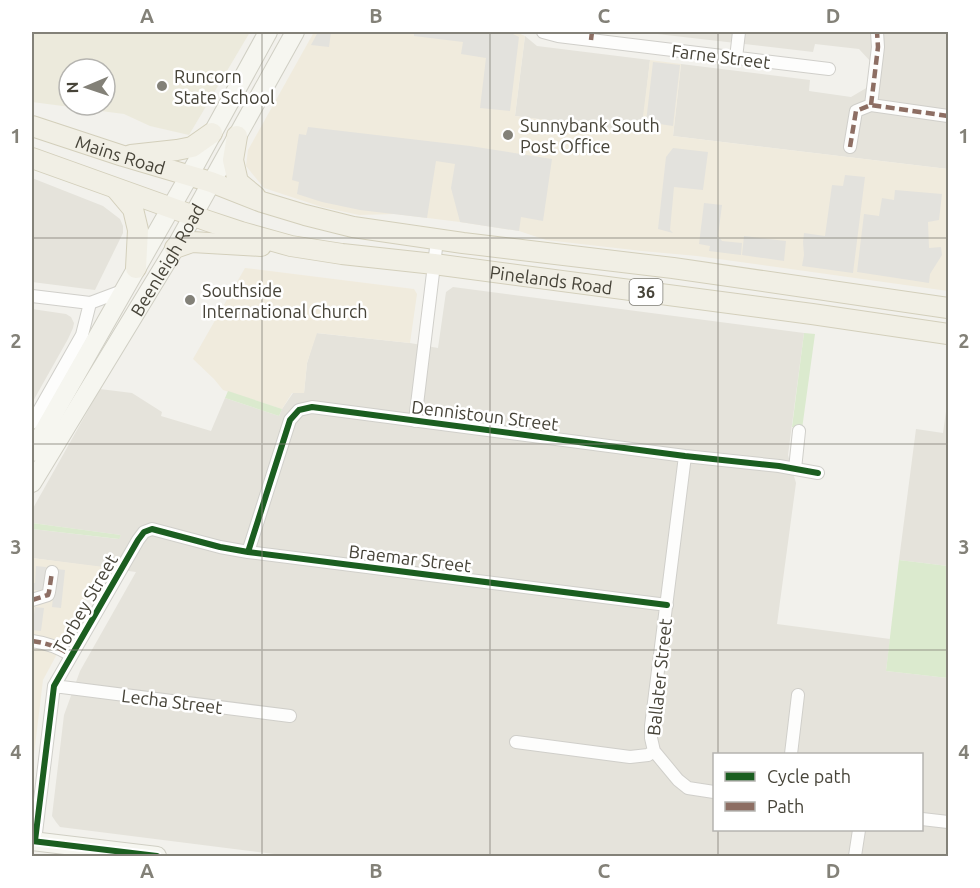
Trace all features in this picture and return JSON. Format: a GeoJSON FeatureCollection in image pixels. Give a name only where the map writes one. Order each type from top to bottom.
{"type":"FeatureCollection","features":[{"type":"Feature","properties":{"kind":"main road","name":"Beenleigh Road"},"geometry":{"type":"LineString","coordinates":[[32,452],[268,32]]}},
{"type":"Feature","properties":{"kind":"main road","name":"Beenleigh Road"},"geometry":{"type":"LineString","coordinates":[[32,483],[175,248],[295,32]]}},
{"type":"Feature","properties":{"kind":"main road","name":"Mains Road"},"geometry":{"type":"LineString","coordinates":[[32,126],[211,183]]}},
{"type":"Feature","properties":{"kind":"main road"},"geometry":{"type":"LineString","coordinates":[[123,156],[192,147],[213,133]]}},
{"type":"Feature","properties":{"kind":"main road"},"geometry":{"type":"LineString","coordinates":[[237,136],[233,160],[238,182],[261,201]]}},
{"type":"Feature","properties":{"kind":"main road","name":"Mains Road"},"geometry":{"type":"LineString","coordinates":[[32,158],[193,216]]}},
{"type":"Feature","properties":{"kind":"main road","name":"Pinelands Road"},"geometry":{"type":"LineString","coordinates":[[211,183],[305,215],[353,227],[437,240],[673,268],[948,308]]}},
{"type":"Feature","properties":{"kind":"main road"},"geometry":{"type":"LineString","coordinates":[[114,187],[133,209],[138,230],[136,268]]}},
{"type":"Feature","properties":{"kind":"main road","name":"Pinelands Road"},"geometry":{"type":"LineString","coordinates":[[193,216],[291,246],[342,254],[434,264],[948,334]]}},
{"type":"Feature","properties":{"kind":"main road"},"geometry":{"type":"LineString","coordinates":[[175,248],[192,242],[291,246]]}},
{"type":"Feature","properties":{"kind":"main road"},"geometry":{"type":"LineString","coordinates":[[33,841],[157,856]]}},
{"type":"Feature","properties":{"kind":"street","name":"Farne Street"},"geometry":{"type":"LineString","coordinates":[[543,32],[558,36],[592,36],[736,58],[829,69]]}},
{"type":"Feature","properties":{"kind":"street"},"geometry":{"type":"LineString","coordinates":[[736,58],[739,32]]}},
{"type":"Feature","properties":{"kind":"street"},"geometry":{"type":"LineString","coordinates":[[871,105],[878,48],[877,32]]}},
{"type":"Feature","properties":{"kind":"street"},"geometry":{"type":"LineString","coordinates":[[850,147],[856,111],[871,105],[948,116]]}},
{"type":"Feature","properties":{"kind":"street"},"geometry":{"type":"LineString","coordinates":[[415,421],[437,240]]}},
{"type":"Feature","properties":{"kind":"street"},"geometry":{"type":"LineString","coordinates":[[32,296],[90,303],[122,291]]}},
{"type":"Feature","properties":{"kind":"street"},"geometry":{"type":"LineString","coordinates":[[32,423],[82,335],[90,303]]}},
{"type":"Feature","properties":{"kind":"street","name":"Dennistoun Street"},"geometry":{"type":"LineString","coordinates":[[248,552],[291,420],[299,410],[312,407],[818,473]]}},
{"type":"Feature","properties":{"kind":"street"},"geometry":{"type":"LineString","coordinates":[[795,469],[800,431]]}},
{"type":"Feature","properties":{"kind":"street","name":"Ballater Street"},"geometry":{"type":"LineString","coordinates":[[685,456],[651,738],[654,751],[678,780],[688,788],[713,792]]}},
{"type":"Feature","properties":{"kind":"street","name":"Braemar Street"},"geometry":{"type":"LineString","coordinates":[[152,529],[248,552],[667,605]]}},
{"type":"Feature","properties":{"kind":"street","name":"Torbey Street"},"geometry":{"type":"LineString","coordinates":[[33,841],[54,686],[138,540],[144,532],[152,529]]}},
{"type":"Feature","properties":{"kind":"street"},"geometry":{"type":"LineString","coordinates":[[32,600],[48,595],[51,572]]}},
{"type":"Feature","properties":{"kind":"street"},"geometry":{"type":"LineString","coordinates":[[32,641],[56,646],[71,655]]}},
{"type":"Feature","properties":{"kind":"street","name":"Lecha Street"},"geometry":{"type":"LineString","coordinates":[[54,686],[290,716]]}},
{"type":"Feature","properties":{"kind":"street"},"geometry":{"type":"LineString","coordinates":[[791,753],[798,695]]}},
{"type":"Feature","properties":{"kind":"street"},"geometry":{"type":"LineString","coordinates":[[516,742],[630,757],[648,755],[654,751]]}},
{"type":"Feature","properties":{"kind":"street"},"geometry":{"type":"LineString","coordinates":[[923,819],[948,822]]}},
{"type":"Feature","properties":{"kind":"street"},"geometry":{"type":"LineString","coordinates":[[855,856],[859,831]]}},
{"type":"Feature","properties":{"kind":"shaded area","name":"Runcorn State School"},"geometry":{"type":"Polygon","coordinates":[[[32,32],[250,32],[189,135],[150,126],[117,113],[117,57],[57,57],[57,105],[32,102],[32,32]]]}},
{"type":"Feature","properties":{"kind":"shaded area"},"geometry":{"type":"Polygon","coordinates":[[[314,32],[516,32],[525,36],[515,116],[641,132],[650,60],[681,64],[673,136],[948,169],[948,291],[697,256],[546,240],[519,231],[460,222],[395,214],[359,215],[322,207],[264,188],[246,166],[248,150],[314,32]]]}},
{"type":"Feature","properties":{"kind":"shaded area"},"geometry":{"type":"Polygon","coordinates":[[[318,32],[331,32],[329,47],[311,45],[318,32]]]}},
{"type":"Feature","properties":{"kind":"shaded area"},"geometry":{"type":"Polygon","coordinates":[[[414,32],[509,32],[519,37],[510,111],[480,108],[486,58],[461,54],[463,42],[414,36],[414,32]]]}},
{"type":"Feature","properties":{"kind":"shaded area"},"geometry":{"type":"Polygon","coordinates":[[[640,32],[948,32],[948,169],[673,136],[681,64],[810,80],[809,91],[851,97],[868,87],[871,62],[859,49],[815,44],[813,52],[640,32]]]}},
{"type":"Feature","properties":{"kind":"shaded area"},"geometry":{"type":"Polygon","coordinates":[[[525,36],[537,46],[650,60],[642,132],[515,116],[525,36]]]}},
{"type":"Feature","properties":{"kind":"shaded area"},"geometry":{"type":"Polygon","coordinates":[[[653,62],[680,65],[673,126],[646,122],[653,62]]]}},
{"type":"Feature","properties":{"kind":"shaded area"},"geometry":{"type":"Polygon","coordinates":[[[308,127],[470,146],[552,159],[543,221],[521,217],[519,231],[460,222],[451,188],[455,164],[436,161],[427,218],[360,210],[297,194],[299,182],[292,180],[299,134],[306,135],[308,127]]]}},
{"type":"Feature","properties":{"kind":"shaded area"},"geometry":{"type":"Polygon","coordinates":[[[673,148],[708,152],[703,190],[674,187],[670,230],[673,233],[658,229],[666,157],[673,148]]]}},
{"type":"Feature","properties":{"kind":"shaded area"},"geometry":{"type":"Polygon","coordinates":[[[845,175],[865,177],[853,273],[802,266],[804,233],[825,236],[832,185],[843,186],[845,175]]]}},
{"type":"Feature","properties":{"kind":"shaded area"},"geometry":{"type":"Polygon","coordinates":[[[32,178],[103,206],[120,219],[123,233],[95,290],[32,282],[32,178]]]}},
{"type":"Feature","properties":{"kind":"shaded area"},"geometry":{"type":"Polygon","coordinates":[[[895,190],[942,194],[939,220],[928,222],[929,248],[941,247],[942,255],[930,274],[929,283],[857,272],[864,214],[879,216],[882,198],[894,200],[895,190]]]}},
{"type":"Feature","properties":{"kind":"shaded area"},"geometry":{"type":"Polygon","coordinates":[[[704,203],[722,205],[718,236],[722,241],[742,243],[741,255],[709,251],[710,246],[699,244],[704,203]]]}},
{"type":"Feature","properties":{"kind":"shaded area"},"geometry":{"type":"Polygon","coordinates":[[[744,236],[786,241],[784,261],[742,255],[744,236]]]}},
{"type":"Feature","properties":{"kind":"shaded area"},"geometry":{"type":"Polygon","coordinates":[[[245,268],[414,289],[417,294],[410,343],[317,333],[307,363],[304,393],[292,393],[282,409],[223,390],[193,359],[245,268]]]}},
{"type":"Feature","properties":{"kind":"shaded area"},"geometry":{"type":"Polygon","coordinates":[[[453,287],[804,333],[788,455],[796,483],[777,624],[890,639],[886,671],[948,678],[948,856],[290,856],[60,827],[52,816],[64,715],[80,671],[136,572],[32,558],[32,529],[118,539],[121,535],[32,523],[32,510],[100,389],[132,393],[162,412],[161,416],[211,431],[225,398],[279,416],[293,393],[304,393],[307,363],[316,333],[438,348],[446,292],[453,287]]]}},
{"type":"Feature","properties":{"kind":"shaded area"},"geometry":{"type":"Polygon","coordinates":[[[32,309],[66,314],[74,323],[68,339],[32,403],[32,309]]]}},
{"type":"Feature","properties":{"kind":"shaded area"},"geometry":{"type":"Polygon","coordinates":[[[948,397],[948,566],[899,560],[916,429],[943,433],[948,397]]]}},
{"type":"Feature","properties":{"kind":"shaded area"},"geometry":{"type":"Polygon","coordinates":[[[32,558],[104,567],[43,680],[32,771],[32,558]]]}},
{"type":"Feature","properties":{"kind":"shaded area"},"geometry":{"type":"Polygon","coordinates":[[[36,566],[46,567],[43,591],[33,588],[32,593],[32,583],[35,583],[36,566]]]}},
{"type":"Feature","properties":{"kind":"shaded area"},"geometry":{"type":"Polygon","coordinates":[[[56,569],[65,570],[61,608],[52,607],[56,569]]]}},
{"type":"Feature","properties":{"kind":"shaded area"},"geometry":{"type":"Polygon","coordinates":[[[35,607],[44,608],[41,631],[32,630],[35,607]]]}},
{"type":"Feature","properties":{"kind":"green space"},"geometry":{"type":"Polygon","coordinates":[[[804,333],[815,334],[802,429],[792,427],[804,333]]]}},
{"type":"Feature","properties":{"kind":"green space"},"geometry":{"type":"Polygon","coordinates":[[[228,391],[282,409],[279,416],[225,398],[228,391]]]}},
{"type":"Feature","properties":{"kind":"green space"},"geometry":{"type":"Polygon","coordinates":[[[32,523],[121,535],[119,539],[32,529],[32,523]]]}},
{"type":"Feature","properties":{"kind":"green space"},"geometry":{"type":"Polygon","coordinates":[[[899,560],[948,566],[948,678],[886,671],[899,560]]]}},
{"type":"Feature","properties":{"kind":"marked path"},"geometry":{"type":"LineString","coordinates":[[591,40],[592,32]]}},
{"type":"Feature","properties":{"kind":"marked path"},"geometry":{"type":"LineString","coordinates":[[871,105],[878,47],[877,32]]}},
{"type":"Feature","properties":{"kind":"marked path"},"geometry":{"type":"LineString","coordinates":[[850,147],[856,111],[871,105],[948,116]]}},
{"type":"Feature","properties":{"kind":"marked path"},"geometry":{"type":"LineString","coordinates":[[32,600],[48,595],[52,572]]}},
{"type":"Feature","properties":{"kind":"marked path"},"geometry":{"type":"LineString","coordinates":[[32,641],[52,646],[71,655]]}},
{"type":"Feature","properties":{"kind":"cycle path"},"geometry":{"type":"LineString","coordinates":[[248,552],[290,420],[299,410],[312,407],[685,456],[779,466],[818,473]]}},
{"type":"Feature","properties":{"kind":"cycle path"},"geometry":{"type":"LineString","coordinates":[[35,841],[54,686],[138,540],[144,532],[152,529],[248,552],[667,605]]}},
{"type":"Feature","properties":{"kind":"cycle path"},"geometry":{"type":"LineString","coordinates":[[32,841],[157,856]]}},
{"type":"Feature","properties":{"kind":"place","name":"Runcorn State School"},"geometry":{"type":"Point","coordinates":[162,86]}},
{"type":"Feature","properties":{"kind":"place","name":"Sunnybank South Post Office"},"geometry":{"type":"Point","coordinates":[508,135]}},
{"type":"Feature","properties":{"kind":"place","name":"Southside International Church"},"geometry":{"type":"Point","coordinates":[190,300]}}]}
